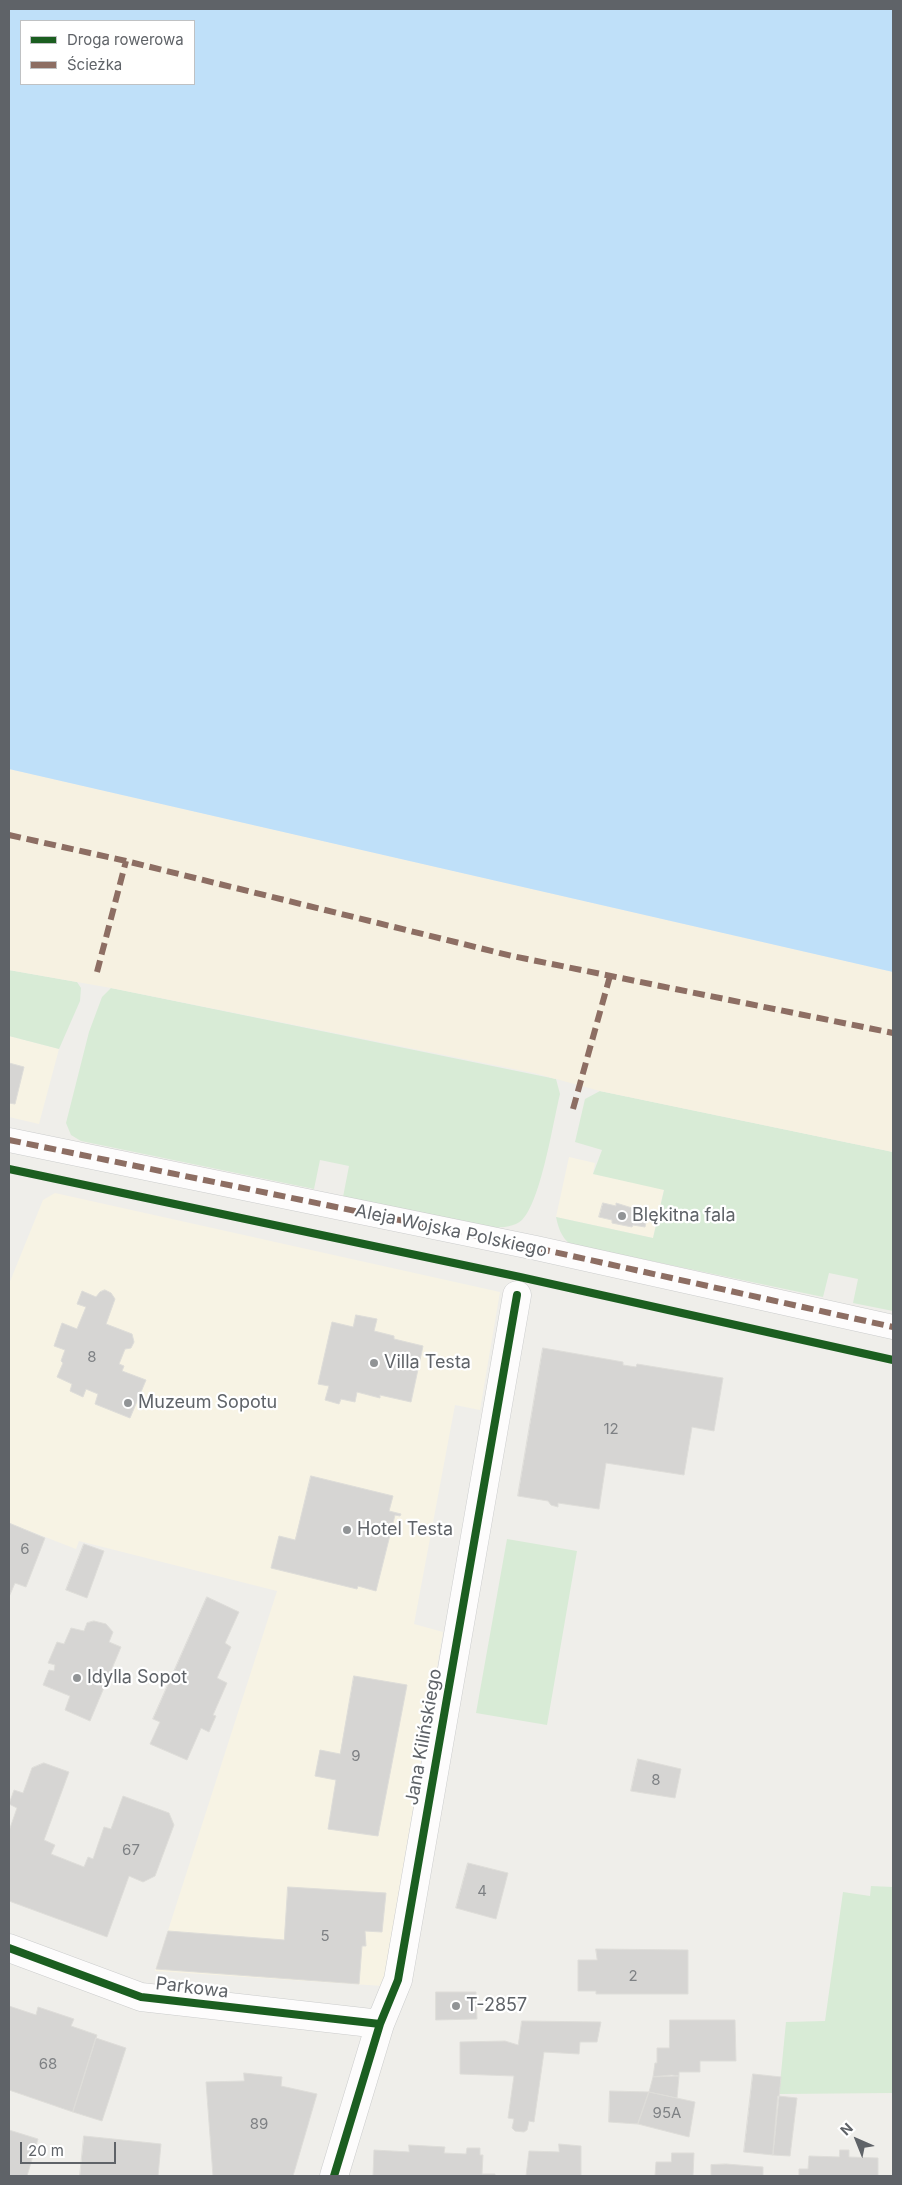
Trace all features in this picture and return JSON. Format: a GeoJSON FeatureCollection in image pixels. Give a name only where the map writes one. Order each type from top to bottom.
{"type":"FeatureCollection","features":[{"type":"Feature","properties":{"kind":"street","name":"Aleja Wojska Polskiego"},"geometry":{"type":"LineString","coordinates":[[9,1140],[545,1250],[893,1327]]}},
{"type":"Feature","properties":{"kind":"street","name":"Jana Kilińskiego"},"geometry":{"type":"LineString","coordinates":[[334,2176],[380,2024],[398,1980],[517,1295]]}},
{"type":"Feature","properties":{"kind":"street","name":"Parkowa"},"geometry":{"type":"LineString","coordinates":[[9,1948],[141,1997],[380,2024]]}},
{"type":"Feature","properties":{"kind":"shaded area"},"geometry":{"type":"Polygon","coordinates":[[[9,1036],[59,1049],[39,1124],[9,1117],[9,1036]]]}},
{"type":"Feature","properties":{"kind":"shaded area"},"geometry":{"type":"Polygon","coordinates":[[[569,1157],[595,1163],[593,1174],[664,1189],[653,1238],[556,1217],[569,1157]]]}},
{"type":"Feature","properties":{"kind":"shaded area"},"geometry":{"type":"Polygon","coordinates":[[[55,1193],[500,1292],[480,1410],[455,1405],[414,1624],[443,1632],[383,1986],[155,1971],[277,1591],[79,1541],[76,1549],[9,1523],[9,1284],[43,1200],[55,1193]]]}},
{"type":"Feature","properties":{"kind":"green space"},"geometry":{"type":"Polygon","coordinates":[[[9,970],[77,982],[81,988],[80,1001],[59,1049],[9,1036],[9,970]]]}},
{"type":"Feature","properties":{"kind":"green space"},"geometry":{"type":"Polygon","coordinates":[[[111,988],[556,1079],[560,1094],[541,1179],[529,1210],[522,1220],[516,1224],[493,1228],[343,1197],[349,1166],[320,1160],[314,1189],[81,1141],[71,1135],[66,1123],[89,1032],[102,997],[111,988]]]}},
{"type":"Feature","properties":{"kind":"green space"},"geometry":{"type":"Polygon","coordinates":[[[600,1091],[893,1152],[893,1311],[853,1303],[858,1279],[829,1273],[823,1297],[604,1251],[578,1248],[566,1241],[556,1217],[653,1238],[664,1190],[593,1174],[602,1150],[575,1142],[585,1099],[600,1091]]]}},
{"type":"Feature","properties":{"kind":"green space"},"geometry":{"type":"Polygon","coordinates":[[[507,1539],[577,1551],[547,1725],[476,1713],[507,1539]]]}},
{"type":"Feature","properties":{"kind":"green space"},"geometry":{"type":"Polygon","coordinates":[[[871,1886],[893,1887],[893,2093],[779,2094],[786,2022],[825,2021],[843,1892],[870,1896],[871,1886]]]}},
{"type":"Feature","properties":{"kind":"sand"},"geometry":{"type":"Polygon","coordinates":[[[9,769],[893,972],[893,1152],[600,1091],[534,1073],[111,988],[9,970],[9,769]]]}},
{"type":"Feature","properties":{"kind":"water"},"geometry":{"type":"Polygon","coordinates":[[[9,9],[893,9],[893,972],[9,769],[9,9]]]}},
{"type":"Feature","properties":{"kind":"building"},"geometry":{"type":"Polygon","coordinates":[[[9,1063],[24,1067],[15,1104],[9,1103],[9,1063]]]}},
{"type":"Feature","properties":{"kind":"building"},"geometry":{"type":"Polygon","coordinates":[[[603,1203],[616,1206],[616,1203],[648,1213],[645,1227],[633,1225],[632,1227],[612,1223],[612,1220],[599,1217],[603,1203]]]}},
{"type":"Feature","properties":{"kind":"building"},"geometry":{"type":"Polygon","coordinates":[[[105,1290],[111,1293],[115,1299],[106,1324],[132,1334],[134,1342],[131,1348],[125,1349],[119,1364],[124,1366],[122,1371],[146,1380],[130,1418],[95,1404],[98,1394],[86,1389],[83,1397],[70,1391],[72,1384],[57,1377],[63,1363],[61,1361],[65,1350],[54,1346],[62,1323],[77,1329],[86,1307],[77,1304],[82,1291],[96,1297],[105,1290]]]}},
{"type":"Feature","properties":{"kind":"building"},"geometry":{"type":"Polygon","coordinates":[[[356,1315],[377,1319],[374,1331],[394,1336],[394,1339],[423,1346],[411,1402],[380,1395],[380,1398],[357,1392],[355,1402],[341,1399],[339,1404],[325,1400],[329,1386],[318,1384],[332,1322],[353,1327],[356,1315]]]}},
{"type":"Feature","properties":{"kind":"building"},"geometry":{"type":"Polygon","coordinates":[[[543,1348],[623,1362],[623,1365],[636,1367],[637,1364],[723,1378],[714,1431],[692,1427],[684,1475],[606,1463],[599,1509],[558,1503],[558,1507],[551,1505],[548,1501],[518,1496],[543,1348]]]}},
{"type":"Feature","properties":{"kind":"building"},"geometry":{"type":"Polygon","coordinates":[[[311,1476],[393,1496],[389,1511],[401,1514],[400,1516],[395,1515],[376,1591],[358,1586],[357,1589],[271,1568],[279,1536],[295,1540],[311,1476]]]}},
{"type":"Feature","properties":{"kind":"building"},"geometry":{"type":"Polygon","coordinates":[[[9,1523],[45,1538],[26,1587],[15,1583],[9,1597],[9,1523]]]}},
{"type":"Feature","properties":{"kind":"building"},"geometry":{"type":"Polygon","coordinates":[[[84,1544],[104,1551],[87,1598],[66,1590],[84,1544]]]}},
{"type":"Feature","properties":{"kind":"building"},"geometry":{"type":"Polygon","coordinates":[[[207,1597],[239,1612],[225,1643],[231,1647],[217,1678],[227,1683],[213,1715],[216,1716],[209,1732],[201,1728],[187,1760],[150,1744],[160,1722],[153,1719],[207,1597]]]}},
{"type":"Feature","properties":{"kind":"building","name":"Idylla Sopot"},"geometry":{"type":"Polygon","coordinates":[[[94,1621],[106,1624],[113,1632],[109,1642],[121,1647],[90,1721],[65,1710],[70,1696],[43,1685],[49,1670],[54,1671],[55,1665],[48,1663],[57,1642],[64,1644],[71,1628],[84,1631],[87,1623],[94,1621]]]}},
{"type":"Feature","properties":{"kind":"building"},"geometry":{"type":"Polygon","coordinates":[[[354,1676],[407,1685],[378,1836],[328,1829],[336,1780],[315,1776],[320,1750],[340,1754],[354,1676]]]}},
{"type":"Feature","properties":{"kind":"building"},"geometry":{"type":"Polygon","coordinates":[[[638,1759],[681,1769],[675,1798],[631,1791],[638,1759]]]}},
{"type":"Feature","properties":{"kind":"building"},"geometry":{"type":"Polygon","coordinates":[[[44,1763],[69,1772],[44,1840],[55,1845],[51,1854],[84,1867],[88,1857],[93,1859],[104,1827],[111,1829],[123,1796],[169,1813],[174,1825],[155,1876],[143,1882],[129,1876],[107,1937],[9,1901],[9,1831],[17,1808],[9,1804],[14,1790],[23,1793],[32,1768],[44,1763]]]}},
{"type":"Feature","properties":{"kind":"building"},"geometry":{"type":"Polygon","coordinates":[[[468,1863],[508,1873],[496,1919],[456,1908],[468,1863]]]}},
{"type":"Feature","properties":{"kind":"building"},"geometry":{"type":"Polygon","coordinates":[[[288,1887],[386,1893],[382,1932],[365,1931],[366,1946],[362,1946],[359,1984],[156,1969],[168,1931],[284,1940],[288,1887]]]}},
{"type":"Feature","properties":{"kind":"building"},"geometry":{"type":"Polygon","coordinates":[[[596,1949],[688,1950],[688,1994],[596,1994],[596,1991],[578,1991],[578,1960],[597,1960],[596,1949]]]}},
{"type":"Feature","properties":{"kind":"building","name":"T-2857"},"geometry":{"type":"Polygon","coordinates":[[[436,1992],[476,1992],[477,2019],[436,2020],[436,1992]]]}},
{"type":"Feature","properties":{"kind":"building"},"geometry":{"type":"Polygon","coordinates":[[[9,2006],[36,2015],[38,2007],[74,2019],[71,2026],[97,2035],[73,2112],[9,2090],[9,2006]]]}},
{"type":"Feature","properties":{"kind":"building"},"geometry":{"type":"Polygon","coordinates":[[[670,2020],[735,2020],[736,2061],[700,2061],[700,2072],[679,2072],[679,2076],[653,2077],[655,2063],[657,2063],[657,2048],[669,2048],[670,2020]]]}},
{"type":"Feature","properties":{"kind":"building"},"geometry":{"type":"Polygon","coordinates":[[[522,2021],[601,2022],[597,2042],[580,2042],[579,2054],[544,2052],[534,2122],[529,2121],[527,2130],[524,2132],[515,2131],[512,2128],[514,2119],[508,2118],[514,2076],[460,2074],[460,2042],[505,2041],[518,2045],[522,2021]]]}},
{"type":"Feature","properties":{"kind":"building"},"geometry":{"type":"Polygon","coordinates":[[[96,2038],[126,2048],[102,2121],[73,2112],[96,2038]]]}},
{"type":"Feature","properties":{"kind":"building"},"geometry":{"type":"Polygon","coordinates":[[[244,2073],[282,2077],[281,2086],[317,2094],[293,2176],[213,2176],[206,2082],[244,2081],[244,2073]]]}},
{"type":"Feature","properties":{"kind":"building"},"geometry":{"type":"Polygon","coordinates":[[[753,2074],[781,2077],[773,2155],[744,2152],[753,2074]]]}},
{"type":"Feature","properties":{"kind":"building"},"geometry":{"type":"Polygon","coordinates":[[[679,2076],[677,2098],[649,2092],[653,2077],[679,2076]]]}},
{"type":"Feature","properties":{"kind":"building"},"geometry":{"type":"Polygon","coordinates":[[[610,2091],[649,2092],[638,2124],[609,2122],[610,2091]]]}},
{"type":"Feature","properties":{"kind":"building"},"geometry":{"type":"Polygon","coordinates":[[[649,2092],[695,2102],[689,2137],[638,2124],[649,2092]]]}},
{"type":"Feature","properties":{"kind":"building"},"geometry":{"type":"Polygon","coordinates":[[[778,2096],[797,2098],[790,2156],[773,2155],[778,2096]]]}},
{"type":"Feature","properties":{"kind":"building"},"geometry":{"type":"Polygon","coordinates":[[[9,2130],[38,2139],[27,2176],[9,2176],[9,2130]]]}},
{"type":"Feature","properties":{"kind":"building"},"geometry":{"type":"Polygon","coordinates":[[[84,2136],[161,2144],[158,2176],[80,2176],[84,2136]]]}},
{"type":"Feature","properties":{"kind":"building"},"geometry":{"type":"Polygon","coordinates":[[[559,2144],[581,2146],[581,2176],[526,2176],[529,2151],[559,2152],[559,2144]]]}},
{"type":"Feature","properties":{"kind":"building"},"geometry":{"type":"Polygon","coordinates":[[[409,2145],[445,2147],[444,2153],[466,2154],[467,2148],[480,2148],[480,2155],[483,2155],[482,2174],[495,2174],[495,2176],[373,2176],[374,2150],[409,2152],[409,2145]]]}},
{"type":"Feature","properties":{"kind":"building"},"geometry":{"type":"Polygon","coordinates":[[[840,2150],[849,2150],[849,2157],[878,2158],[878,2176],[799,2176],[799,2169],[808,2169],[809,2156],[839,2157],[840,2150]]]}},
{"type":"Feature","properties":{"kind":"building"},"geometry":{"type":"Polygon","coordinates":[[[672,2153],[694,2153],[693,2176],[655,2176],[656,2162],[671,2162],[672,2153]]]}},
{"type":"Feature","properties":{"kind":"building"},"geometry":{"type":"Polygon","coordinates":[[[726,2164],[763,2167],[763,2176],[711,2176],[711,2165],[726,2164]]]}},
{"type":"Feature","properties":{"kind":"marked path"},"geometry":{"type":"LineString","coordinates":[[9,835],[126,861],[512,956],[893,1033]]}},
{"type":"Feature","properties":{"kind":"marked path"},"geometry":{"type":"LineString","coordinates":[[97,972],[126,861]]}},
{"type":"Feature","properties":{"kind":"marked path"},"geometry":{"type":"LineString","coordinates":[[573,1109],[610,976]]}},
{"type":"Feature","properties":{"kind":"marked path"},"geometry":{"type":"LineString","coordinates":[[9,1140],[536,1248],[893,1327]]}},
{"type":"Feature","properties":{"kind":"cycle path"},"geometry":{"type":"LineString","coordinates":[[9,1169],[520,1277],[893,1360]]}},
{"type":"Feature","properties":{"kind":"cycle path"},"geometry":{"type":"LineString","coordinates":[[334,2176],[380,2024],[398,1980],[517,1295]]}},
{"type":"Feature","properties":{"kind":"cycle path"},"geometry":{"type":"LineString","coordinates":[[9,1948],[141,1997],[380,2024]]}},
{"type":"Feature","properties":{"kind":"place","name":"Blękitna fala"},"geometry":{"type":"Point","coordinates":[622,1216]}},
{"type":"Feature","properties":{"kind":"place","name":"Villa Testa"},"geometry":{"type":"Point","coordinates":[374,1363]}},
{"type":"Feature","properties":{"kind":"place","name":"Muzeum Sopotu"},"geometry":{"type":"Point","coordinates":[128,1403]}},
{"type":"Feature","properties":{"kind":"place","name":"Hotel Testa"},"geometry":{"type":"Point","coordinates":[347,1530]}},
{"type":"Feature","properties":{"kind":"place","name":"Idylla Sopot"},"geometry":{"type":"Point","coordinates":[77,1678]}},
{"type":"Feature","properties":{"kind":"place","name":"T-2857"},"geometry":{"type":"Point","coordinates":[456,2006]}}]}
